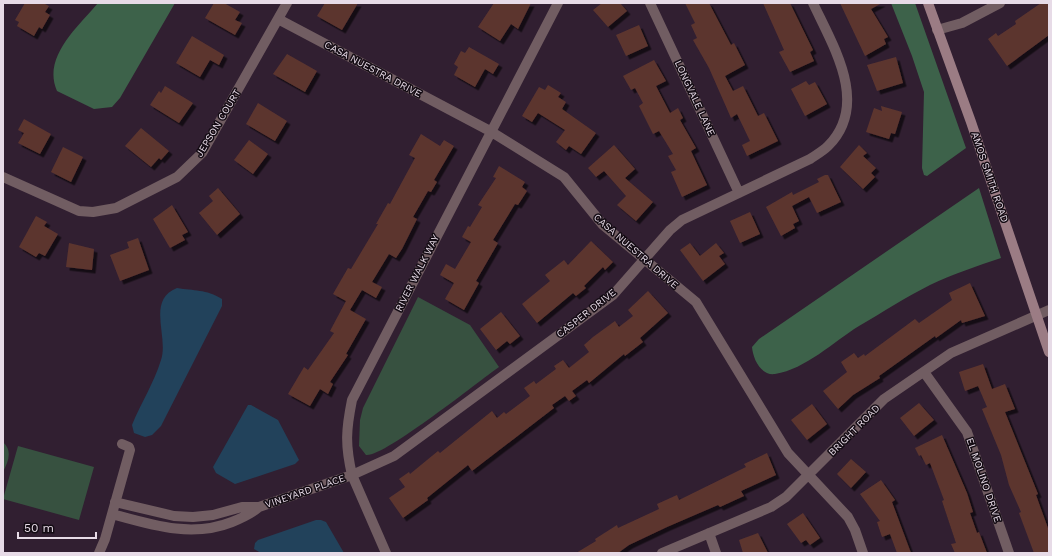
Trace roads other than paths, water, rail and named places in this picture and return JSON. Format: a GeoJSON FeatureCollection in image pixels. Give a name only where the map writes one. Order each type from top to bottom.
{"type":"FeatureCollection","features":[{"type":"Feature","properties":{"kind":"street","name":"JEPSON COURT"},"geometry":{"type":"LineString","coordinates":[[3,177],[79,211],[93,212],[116,208],[177,177],[202,153],[287,3]]}},
{"type":"Feature","properties":{"kind":"street","name":"RIVER WALK WAY"},"geometry":{"type":"LineString","coordinates":[[386,553],[352,475],[347,450],[346,433],[352,400],[490,131],[558,3]]}},
{"type":"Feature","properties":{"kind":"street","name":"LONGVALE LANE"},"geometry":{"type":"LineString","coordinates":[[650,3],[739,193]]}},
{"type":"Feature","properties":{"kind":"street","name":"CASPER DRIVE"},"geometry":{"type":"LineString","coordinates":[[352,475],[394,456],[613,295],[670,230],[682,220],[810,159],[828,146],[840,130],[846,113],[848,92],[841,63],[813,3]]}},
{"type":"Feature","properties":{"kind":"street","name":"AMOS SMITH ROAD"},"geometry":{"type":"LineString","coordinates":[[928,3],[1049,352]]}},
{"type":"Feature","properties":{"kind":"street"},"geometry":{"type":"LineString","coordinates":[[937,30],[962,23],[1000,3]]}},
{"type":"Feature","properties":{"kind":"street","name":"CASA NUESTRA DRIVE"},"geometry":{"type":"LineString","coordinates":[[278,19],[490,131],[564,177],[594,216],[696,302],[788,453],[848,517],[855,530],[863,553]]}},
{"type":"Feature","properties":{"kind":"street","name":"BRIGHT ROAD"},"geometry":{"type":"LineString","coordinates":[[662,553],[771,507],[786,497],[884,399],[951,354],[1049,310]]}},
{"type":"Feature","properties":{"kind":"street","name":"EL MOLINO DRIVE"},"geometry":{"type":"LineString","coordinates":[[924,372],[967,432],[1009,553]]}},
{"type":"Feature","properties":{"kind":"street"},"geometry":{"type":"LineString","coordinates":[[99,553],[112,514],[130,450],[129,447],[122,444]]}},
{"type":"Feature","properties":{"kind":"street","name":"VINEYARD PLACE"},"geometry":{"type":"LineString","coordinates":[[112,514],[169,529],[201,530],[234,522],[251,514],[259,507],[352,475]]}},
{"type":"Feature","properties":{"kind":"street","name":"VINEYARD PLACE"},"geometry":{"type":"LineString","coordinates":[[115,502],[163,514],[185,517],[213,515],[246,506],[259,507]]}},
{"type":"Feature","properties":{"kind":"street"},"geometry":{"type":"LineString","coordinates":[[709,533],[716,553]]}},
{"type":"Feature","properties":{"kind":"water"},"geometry":{"type":"Polygon","coordinates":[[[177,288],[211,293],[222,299],[222,306],[161,426],[152,435],[145,437],[134,433],[132,425],[155,377],[161,360],[163,341],[160,310],[163,301],[168,294],[177,288]]]}},
{"type":"Feature","properties":{"kind":"water"},"geometry":{"type":"Polygon","coordinates":[[[248,405],[251,405],[278,420],[299,460],[295,464],[235,484],[216,473],[213,467],[248,405]]]}},
{"type":"Feature","properties":{"kind":"water"},"geometry":{"type":"Polygon","coordinates":[[[316,520],[326,522],[344,553],[261,553],[254,549],[255,543],[258,540],[316,520]]]}}]}
